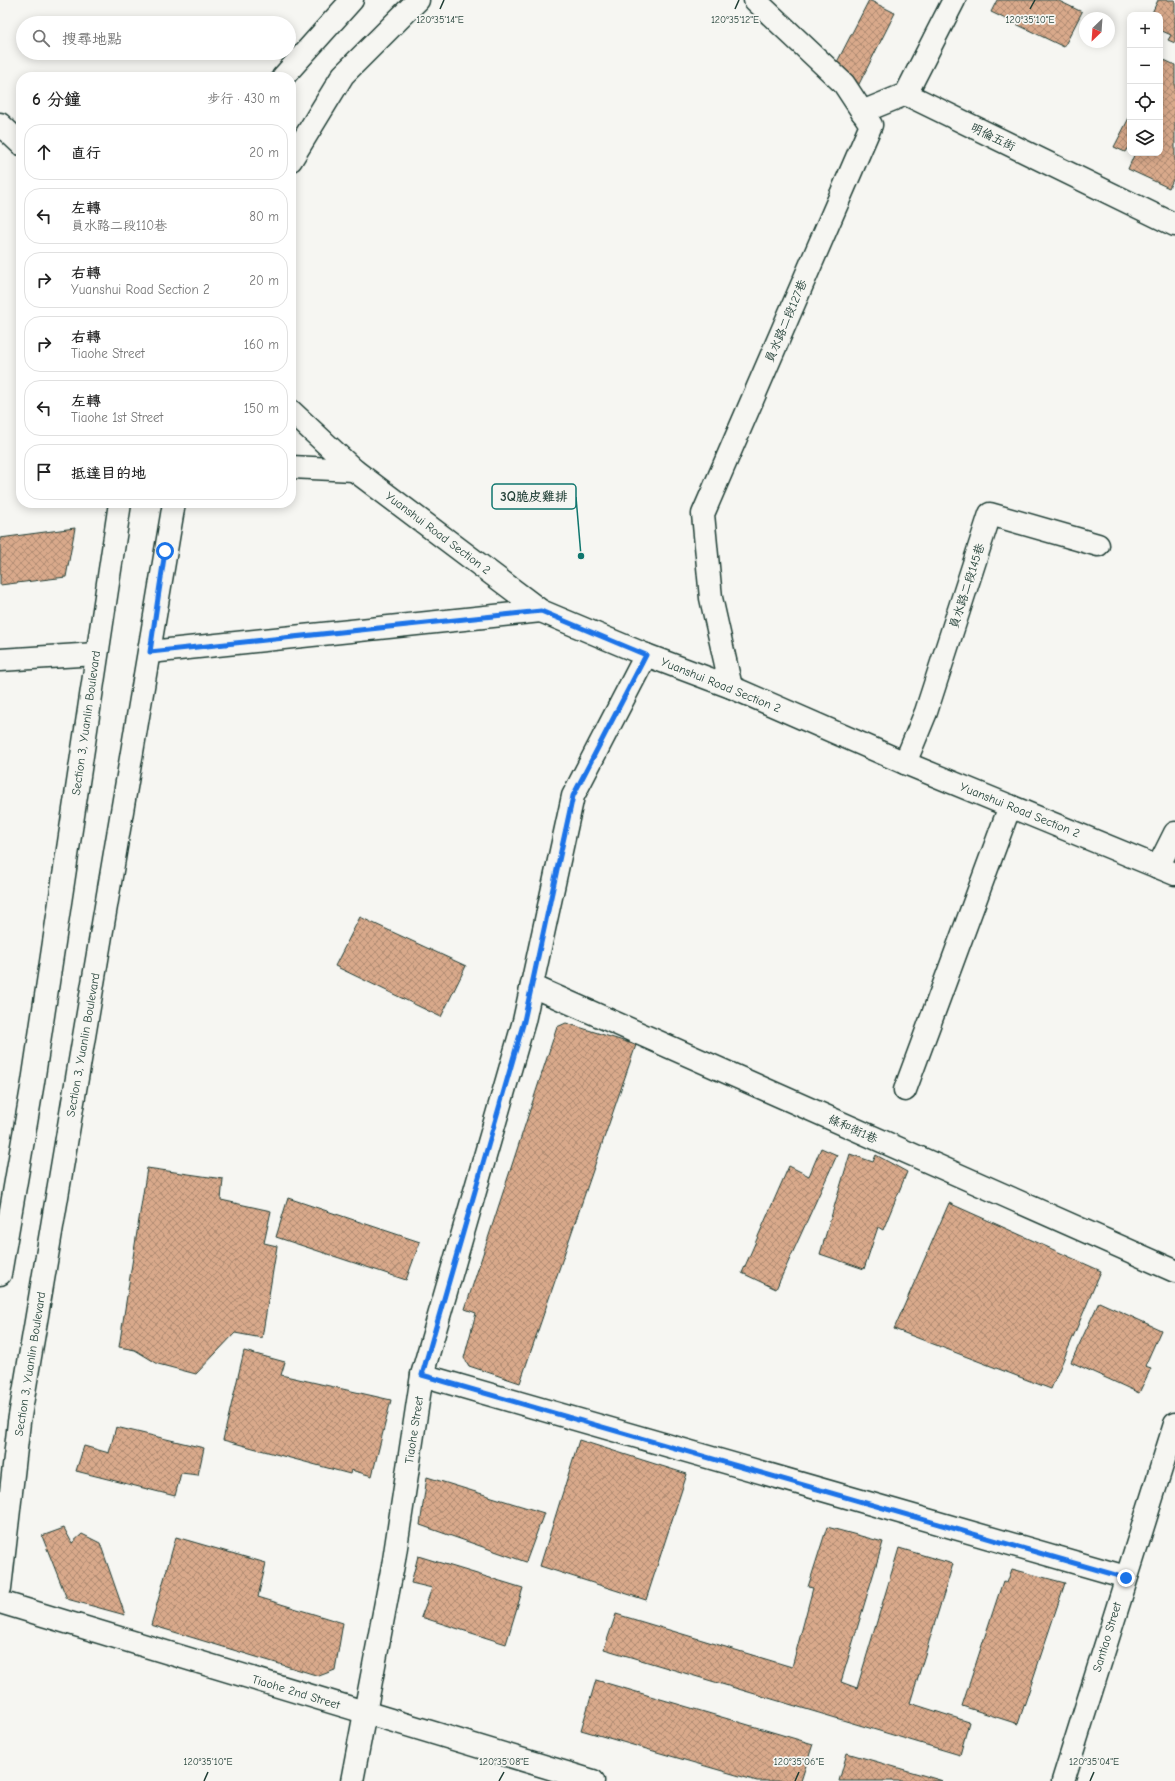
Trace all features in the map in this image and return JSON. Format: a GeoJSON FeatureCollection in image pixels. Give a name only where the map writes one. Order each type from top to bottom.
{"type":"FeatureCollection","features":[{"type":"Feature","properties":{"kind":"street"},"geometry":{"type":"LineString","coordinates":[[287,72],[352,0]]}},
{"type":"Feature","properties":{"kind":"street"},"geometry":{"type":"LineString","coordinates":[[296,152],[343,75],[418,0]]}},
{"type":"Feature","properties":{"kind":"street","name":"員水路二段127巷"},"geometry":{"type":"LineString","coordinates":[[731,687],[711,598],[703,514],[871,125],[844,84],[755,0]]}},
{"type":"Feature","properties":{"kind":"street"},"geometry":{"type":"LineString","coordinates":[[862,112],[906,94],[954,0]]}},
{"type":"Feature","properties":{"kind":"street","name":"明倫五街"},"geometry":{"type":"LineString","coordinates":[[906,94],[1175,225]]}},
{"type":"Feature","properties":{"kind":"street"},"geometry":{"type":"LineString","coordinates":[[0,124],[16,139]]}},
{"type":"Feature","properties":{"kind":"street","name":"Yuanshui Road Section 2"},"geometry":{"type":"LineString","coordinates":[[296,416],[354,470],[541,611],[646,655],[731,687],[905,763],[1167,870]]}},
{"type":"Feature","properties":{"kind":"street"},"geometry":{"type":"LineString","coordinates":[[296,467],[354,470]]}},
{"type":"Feature","properties":{"kind":"street","name":"Section 3, Yuanlin Boulevard"},"geometry":{"type":"LineString","coordinates":[[0,1274],[33,1082],[96,654],[119,508]]}},
{"type":"Feature","properties":{"kind":"street","name":"Section 3, Yuanlin Boulevard"},"geometry":{"type":"LineString","coordinates":[[0,1588],[19,1422],[173,508]]}},
{"type":"Feature","properties":{"kind":"street","name":"員水路二段145巷"},"geometry":{"type":"LineString","coordinates":[[905,763],[926,712],[990,514],[1098,545]]}},
{"type":"Feature","properties":{"kind":"street"},"geometry":{"type":"LineString","coordinates":[[150,652],[541,611]]}},
{"type":"Feature","properties":{"kind":"street"},"geometry":{"type":"LineString","coordinates":[[0,660],[96,654]]}},
{"type":"Feature","properties":{"kind":"street","name":"Tiaohe Street"},"geometry":{"type":"LineString","coordinates":[[352,1781],[394,1560],[422,1375],[524,1021],[573,796],[646,655]]}},
{"type":"Feature","properties":{"kind":"street"},"geometry":{"type":"LineString","coordinates":[[906,1090],[1010,806]]}},
{"type":"Feature","properties":{"kind":"street"},"geometry":{"type":"LineString","coordinates":[[1167,870],[1175,833]]}},
{"type":"Feature","properties":{"kind":"street","name":"條和街1巷"},"geometry":{"type":"LineString","coordinates":[[532,986],[1175,1271]]}},
{"type":"Feature","properties":{"kind":"street"},"geometry":{"type":"LineString","coordinates":[[422,1375],[1126,1578]]}},
{"type":"Feature","properties":{"kind":"street","name":"Santiao Street"},"geometry":{"type":"LineString","coordinates":[[1063,1781],[1175,1424]]}},
{"type":"Feature","properties":{"kind":"street","name":"Tiaohe 2nd Street"},"geometry":{"type":"LineString","coordinates":[[0,1602],[593,1781]]}},
{"type":"Feature","properties":{"kind":"building"},"geometry":{"type":"Polygon","coordinates":[[[869,0],[895,13],[857,88],[836,64],[869,0]]]}},
{"type":"Feature","properties":{"kind":"building"},"geometry":{"type":"Polygon","coordinates":[[[997,0],[1057,0],[1082,12],[1079,12],[1079,18],[1064,47],[991,12],[997,0]]]}},
{"type":"Feature","properties":{"kind":"building"},"geometry":{"type":"Polygon","coordinates":[[[1158,0],[1175,0],[1175,43],[1168,40],[1171,35],[1163,31],[1163,12],[1152,12],[1158,0]]]}},
{"type":"Feature","properties":{"kind":"building"},"geometry":{"type":"Polygon","coordinates":[[[1163,59],[1175,65],[1175,176],[1169,188],[1128,169],[1134,156],[1163,156],[1163,59]]]}},
{"type":"Feature","properties":{"kind":"building"},"geometry":{"type":"Polygon","coordinates":[[[1127,122],[1127,149],[1125,152],[1114,147],[1127,122]]]}},
{"type":"Feature","properties":{"kind":"building"},"geometry":{"type":"Polygon","coordinates":[[[75,528],[66,577],[0,585],[0,538],[75,528]]]}},
{"type":"Feature","properties":{"kind":"building"},"geometry":{"type":"Polygon","coordinates":[[[360,917],[466,966],[441,1017],[335,966],[360,917]]]}},
{"type":"Feature","properties":{"kind":"building"},"geometry":{"type":"Polygon","coordinates":[[[566,1023],[636,1045],[520,1383],[469,1366],[464,1358],[476,1313],[465,1309],[557,1027],[566,1023]]]}},
{"type":"Feature","properties":{"kind":"building"},"geometry":{"type":"Polygon","coordinates":[[[821,1148],[837,1155],[776,1289],[742,1273],[789,1166],[809,1176],[821,1148]]]}},
{"type":"Feature","properties":{"kind":"building"},"geometry":{"type":"Polygon","coordinates":[[[850,1154],[873,1162],[876,1155],[907,1172],[883,1230],[878,1227],[864,1269],[820,1254],[850,1154]]]}},
{"type":"Feature","properties":{"kind":"building"},"geometry":{"type":"Polygon","coordinates":[[[147,1168],[223,1179],[221,1200],[271,1211],[264,1243],[277,1246],[262,1338],[235,1333],[196,1374],[158,1364],[135,1350],[119,1347],[147,1168]]]}},
{"type":"Feature","properties":{"kind":"building"},"geometry":{"type":"Polygon","coordinates":[[[288,1198],[420,1242],[406,1280],[276,1237],[288,1198]]]}},
{"type":"Feature","properties":{"kind":"building"},"geometry":{"type":"Polygon","coordinates":[[[949,1203],[1101,1271],[1051,1389],[894,1329],[949,1203]]]}},
{"type":"Feature","properties":{"kind":"building"},"geometry":{"type":"Polygon","coordinates":[[[1099,1302],[1161,1330],[1145,1366],[1151,1368],[1139,1393],[1071,1362],[1099,1302]]]}},
{"type":"Feature","properties":{"kind":"building"},"geometry":{"type":"Polygon","coordinates":[[[244,1351],[285,1362],[281,1375],[391,1400],[372,1476],[351,1470],[350,1474],[223,1440],[244,1351]]]}},
{"type":"Feature","properties":{"kind":"building"},"geometry":{"type":"Polygon","coordinates":[[[116,1427],[204,1448],[198,1475],[181,1473],[175,1496],[76,1471],[84,1446],[109,1453],[116,1427]]]}},
{"type":"Feature","properties":{"kind":"building"},"geometry":{"type":"Polygon","coordinates":[[[579,1440],[687,1474],[646,1600],[540,1566],[579,1440]]]}},
{"type":"Feature","properties":{"kind":"building"},"geometry":{"type":"Polygon","coordinates":[[[427,1477],[544,1513],[526,1562],[420,1525],[427,1477]]]}},
{"type":"Feature","properties":{"kind":"building"},"geometry":{"type":"Polygon","coordinates":[[[827,1527],[883,1542],[841,1682],[857,1688],[899,1548],[953,1564],[910,1703],[969,1722],[960,1755],[604,1649],[616,1614],[792,1667],[813,1588],[808,1587],[827,1527]]]}},
{"type":"Feature","properties":{"kind":"building"},"geometry":{"type":"Polygon","coordinates":[[[64,1528],[72,1543],[82,1534],[100,1543],[125,1615],[67,1599],[42,1536],[64,1528]]]}},
{"type":"Feature","properties":{"kind":"building"},"geometry":{"type":"Polygon","coordinates":[[[176,1537],[266,1563],[258,1597],[343,1623],[335,1670],[319,1676],[151,1625],[176,1537]]]}},
{"type":"Feature","properties":{"kind":"building"},"geometry":{"type":"Polygon","coordinates":[[[418,1556],[523,1588],[506,1644],[421,1617],[432,1588],[411,1583],[418,1556]]]}},
{"type":"Feature","properties":{"kind":"building"},"geometry":{"type":"Polygon","coordinates":[[[1012,1569],[1065,1583],[1018,1724],[962,1706],[1003,1581],[1007,1583],[1012,1569]]]}},
{"type":"Feature","properties":{"kind":"building"},"geometry":{"type":"Polygon","coordinates":[[[596,1680],[813,1744],[801,1781],[757,1781],[581,1730],[596,1680]]]}},
{"type":"Feature","properties":{"kind":"building"},"geometry":{"type":"Polygon","coordinates":[[[847,1753],[943,1781],[839,1781],[847,1753]]]}},
{"type":"Feature","properties":{"kind":"place","name":"3Q脆皮雞排"},"geometry":{"type":"Point","coordinates":[581,556]}},
{"type":"Feature","properties":{"kind":"route"},"geometry":{"type":"LineString","coordinates":[[165,551],[150,652],[541,611],[646,655],[573,796],[524,1021],[422,1375],[1126,1578]]}}]}
